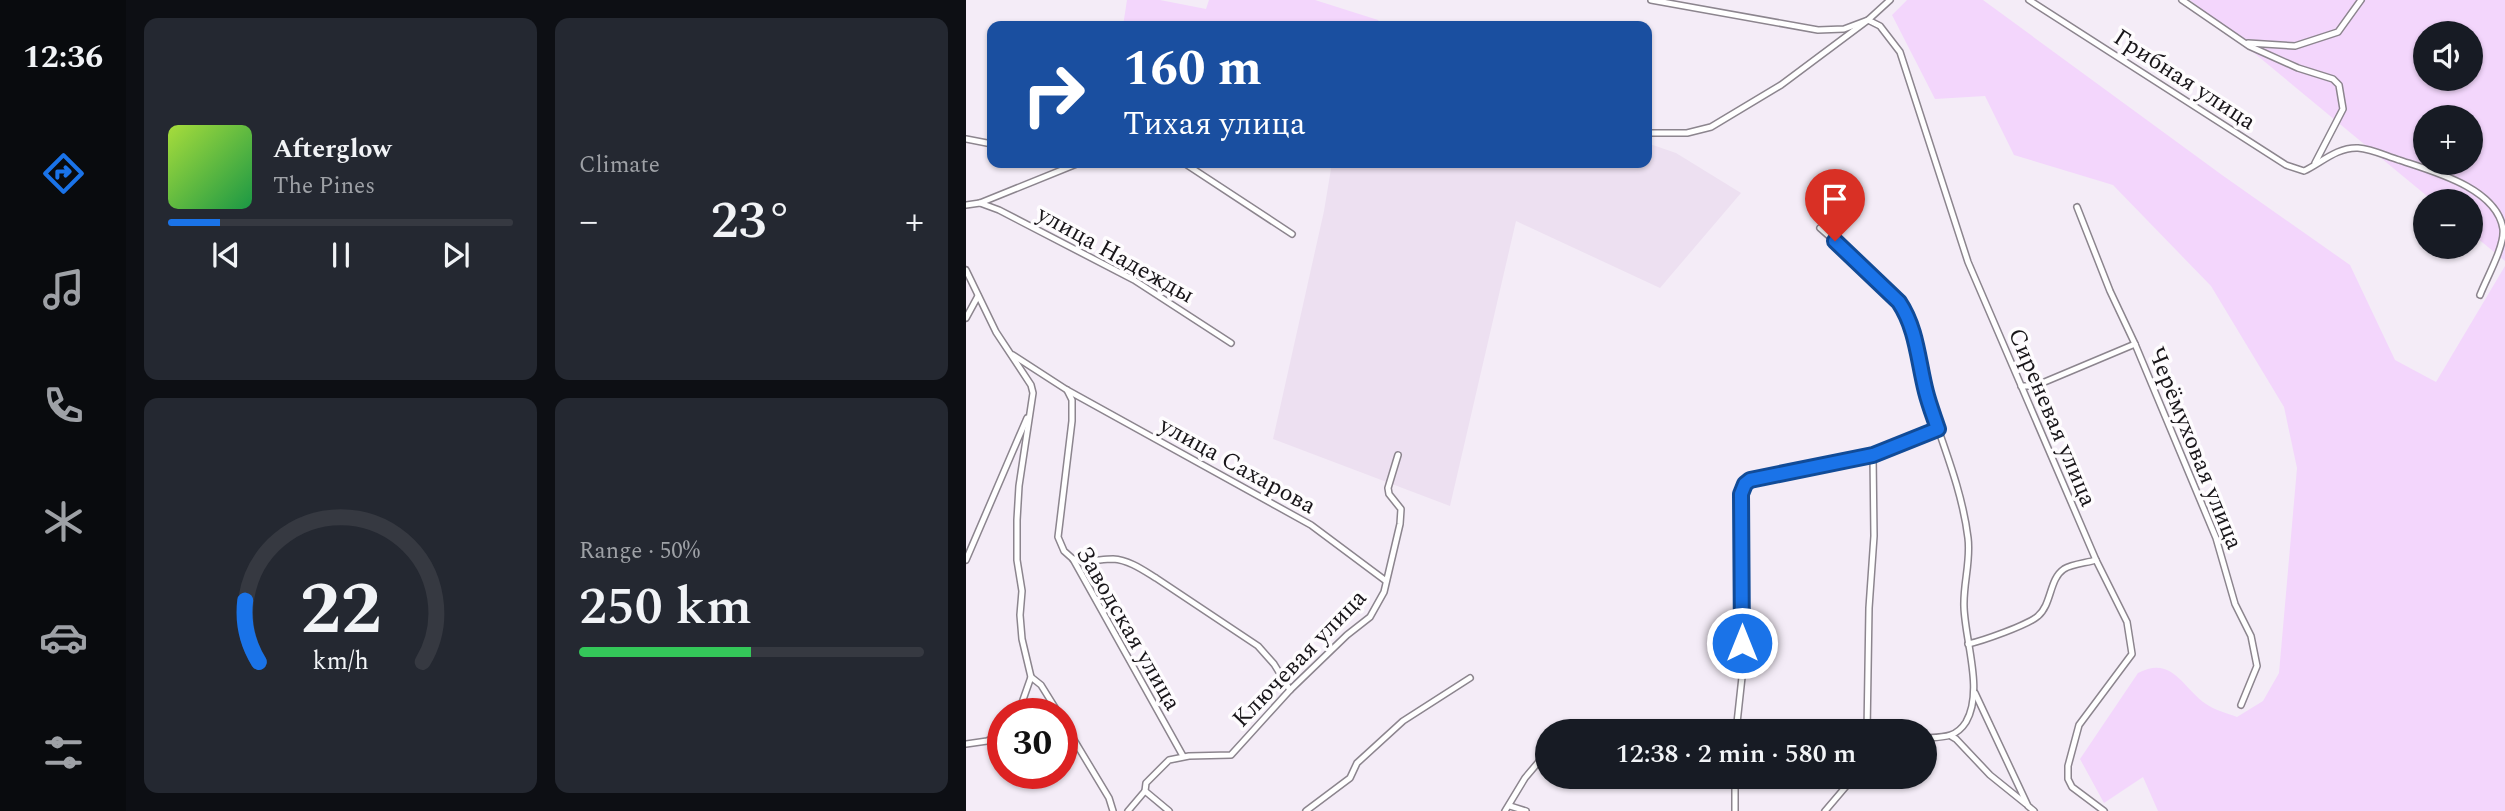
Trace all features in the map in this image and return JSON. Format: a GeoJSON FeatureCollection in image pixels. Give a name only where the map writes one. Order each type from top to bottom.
{"type":"FeatureCollection","features":[{"type":"Feature","properties":{"kind":"street"},"geometry":{"type":"LineString","coordinates":[[1651,0],[1818,30],[1844,29],[1868,20]]}},
{"type":"Feature","properties":{"kind":"street"},"geometry":{"type":"LineString","coordinates":[[1652,133],[1687,134],[1711,127],[1781,85],[1868,20],[1890,0]]}},
{"type":"Feature","properties":{"kind":"street","name":"Грибная улица"},"geometry":{"type":"LineString","coordinates":[[2029,0],[2286,165],[2304,171],[2315,163]]}},
{"type":"Feature","properties":{"kind":"street"},"geometry":{"type":"LineString","coordinates":[[2182,0],[2245,43],[2298,68],[2333,79],[2339,85],[2343,108],[2315,163]]}},
{"type":"Feature","properties":{"kind":"street"},"geometry":{"type":"LineString","coordinates":[[2245,43],[2295,46],[2338,32],[2361,0]]}},
{"type":"Feature","properties":{"kind":"street","name":"Сиреневая улица"},"geometry":{"type":"LineString","coordinates":[[1868,20],[1880,26],[1900,52],[1968,262],[2095,560],[2127,622],[2132,654],[2079,725],[2067,773],[2072,787],[2104,811]]}},
{"type":"Feature","properties":{"kind":"street"},"geometry":{"type":"LineString","coordinates":[[966,139],[987,143]]}},
{"type":"Feature","properties":{"kind":"street"},"geometry":{"type":"LineString","coordinates":[[2315,163],[2344,150],[2357,148],[2459,181],[2487,201],[2496,211],[2502,228],[2502,240],[2480,295]]}},
{"type":"Feature","properties":{"kind":"street"},"geometry":{"type":"LineString","coordinates":[[966,205],[980,203],[1067,168]]}},
{"type":"Feature","properties":{"kind":"street"},"geometry":{"type":"LineString","coordinates":[[1192,168],[1292,234]]}},
{"type":"Feature","properties":{"kind":"street","name":"улица Надежды"},"geometry":{"type":"LineString","coordinates":[[980,203],[999,210],[1134,280],[1231,344]]}},
{"type":"Feature","properties":{"kind":"street","name":"Черёмуховая улица"},"geometry":{"type":"LineString","coordinates":[[2077,207],[2213,531],[2235,604],[2251,636],[2257,666],[2241,705]]}},
{"type":"Feature","properties":{"kind":"street"},"geometry":{"type":"LineString","coordinates":[[1820,228],[1906,312],[1912,327],[1926,394],[1958,491],[1969,541],[1964,608],[1974,690],[1972,708],[1958,733],[1937,737]]}},
{"type":"Feature","properties":{"kind":"street"},"geometry":{"type":"LineString","coordinates":[[966,270],[996,332],[1031,385],[1033,393],[1019,486],[1017,542],[1023,591],[1020,615],[1022,639],[1031,677],[1024,698]]}},
{"type":"Feature","properties":{"kind":"street"},"geometry":{"type":"LineString","coordinates":[[966,318],[978,296]]}},
{"type":"Feature","properties":{"kind":"street"},"geometry":{"type":"LineString","coordinates":[[2019,384],[2023,388],[2035,386],[2135,344]]}},
{"type":"Feature","properties":{"kind":"street","name":"улица Сахарова"},"geometry":{"type":"LineString","coordinates":[[1010,353],[1066,390],[1311,526],[1387,581]]}},
{"type":"Feature","properties":{"kind":"street","name":"Заводская улица"},"geometry":{"type":"LineString","coordinates":[[1066,390],[1072,400],[1072,421],[1058,537],[1064,551],[1073,559],[1183,756]]}},
{"type":"Feature","properties":{"kind":"street"},"geometry":{"type":"LineString","coordinates":[[966,560],[1031,409]]}},
{"type":"Feature","properties":{"kind":"street"},"geometry":{"type":"LineString","coordinates":[[1737,719],[1743,668],[1742,488],[1750,480],[1873,455],[1938,429]]}},
{"type":"Feature","properties":{"kind":"street","name":"Ключевая улица"},"geometry":{"type":"LineString","coordinates":[[1183,756],[1231,755],[1290,690],[1347,635],[1370,617],[1384,592],[1400,524],[1401,509],[1389,494],[1388,488],[1398,455]]}},
{"type":"Feature","properties":{"kind":"street"},"geometry":{"type":"LineString","coordinates":[[1867,719],[1874,536],[1873,455]]}},
{"type":"Feature","properties":{"kind":"street"},"geometry":{"type":"LineString","coordinates":[[1073,559],[1093,562],[1116,559],[1156,578],[1258,646],[1274,664],[1290,690]]}},
{"type":"Feature","properties":{"kind":"street"},"geometry":{"type":"LineString","coordinates":[[1968,644],[2032,621],[2041,614],[2060,573],[2071,566],[2095,560]]}},
{"type":"Feature","properties":{"kind":"street"},"geometry":{"type":"LineString","coordinates":[[1031,677],[1041,685],[1049,698]]}},
{"type":"Feature","properties":{"kind":"street"},"geometry":{"type":"LineString","coordinates":[[1306,811],[1350,778],[1357,763],[1403,720],[1470,678]]}},
{"type":"Feature","properties":{"kind":"street"},"geometry":{"type":"LineString","coordinates":[[1974,690],[2028,806]]}},
{"type":"Feature","properties":{"kind":"street"},"geometry":{"type":"LineString","coordinates":[[1951,736],[1990,775],[2034,811]]}},
{"type":"Feature","properties":{"kind":"street"},"geometry":{"type":"LineString","coordinates":[[966,744],[987,741]]}},
{"type":"Feature","properties":{"kind":"street"},"geometry":{"type":"LineString","coordinates":[[1078,747],[1109,798],[1113,811]]}},
{"type":"Feature","properties":{"kind":"street"},"geometry":{"type":"LineString","coordinates":[[1129,811],[1145,791],[1146,783],[1169,760],[1183,756]]}},
{"type":"Feature","properties":{"kind":"street"},"geometry":{"type":"LineString","coordinates":[[1526,811],[1507,808],[1535,766]]}},
{"type":"Feature","properties":{"kind":"street"},"geometry":{"type":"LineString","coordinates":[[1735,789],[1735,811]]}},
{"type":"Feature","properties":{"kind":"street"},"geometry":{"type":"LineString","coordinates":[[1825,811],[1844,789]]}},
{"type":"Feature","properties":{"kind":"street"},"geometry":{"type":"LineString","coordinates":[[1145,791],[1169,811]]}},
{"type":"Feature","properties":{"kind":"shaded area"},"geometry":{"type":"Polygon","coordinates":[[[1127,0],[1160,0],[1206,9],[1209,0],[1315,0],[1379,21],[1124,21],[1127,0]]]}},
{"type":"Feature","properties":{"kind":"shaded area"},"geometry":{"type":"Polygon","coordinates":[[[1907,0],[1983,0],[2350,265],[2395,360],[2436,382],[2505,266],[2505,811],[2158,811],[2143,777],[2104,803],[2080,759],[2138,673],[2150,668],[2168,670],[2206,704],[2237,717],[2263,701],[2279,673],[2297,468],[2284,407],[2211,286],[2113,185],[2014,155],[1985,96],[1935,99],[1892,15],[1907,0]]]}},
{"type":"Feature","properties":{"kind":"shaded area"},"geometry":{"type":"Polygon","coordinates":[[[2190,0],[2505,0],[2505,261],[2483,243],[2483,189],[2418,189],[2190,0]]]}},
{"type":"Feature","properties":{"kind":"shaded area"},"geometry":{"type":"Polygon","coordinates":[[[1652,145],[1676,153],[1741,193],[1660,288],[1516,221],[1450,506],[1273,439],[1331,168],[1652,168],[1652,145]]]}},
{"type":"Feature","properties":{"kind":"route"},"geometry":{"type":"LineString","coordinates":[[1742,643],[1741,494],[1745,484],[1750,480],[1873,455],[1938,429],[1926,394],[1912,327],[1906,312],[1899,302],[1835,241]]}}]}
